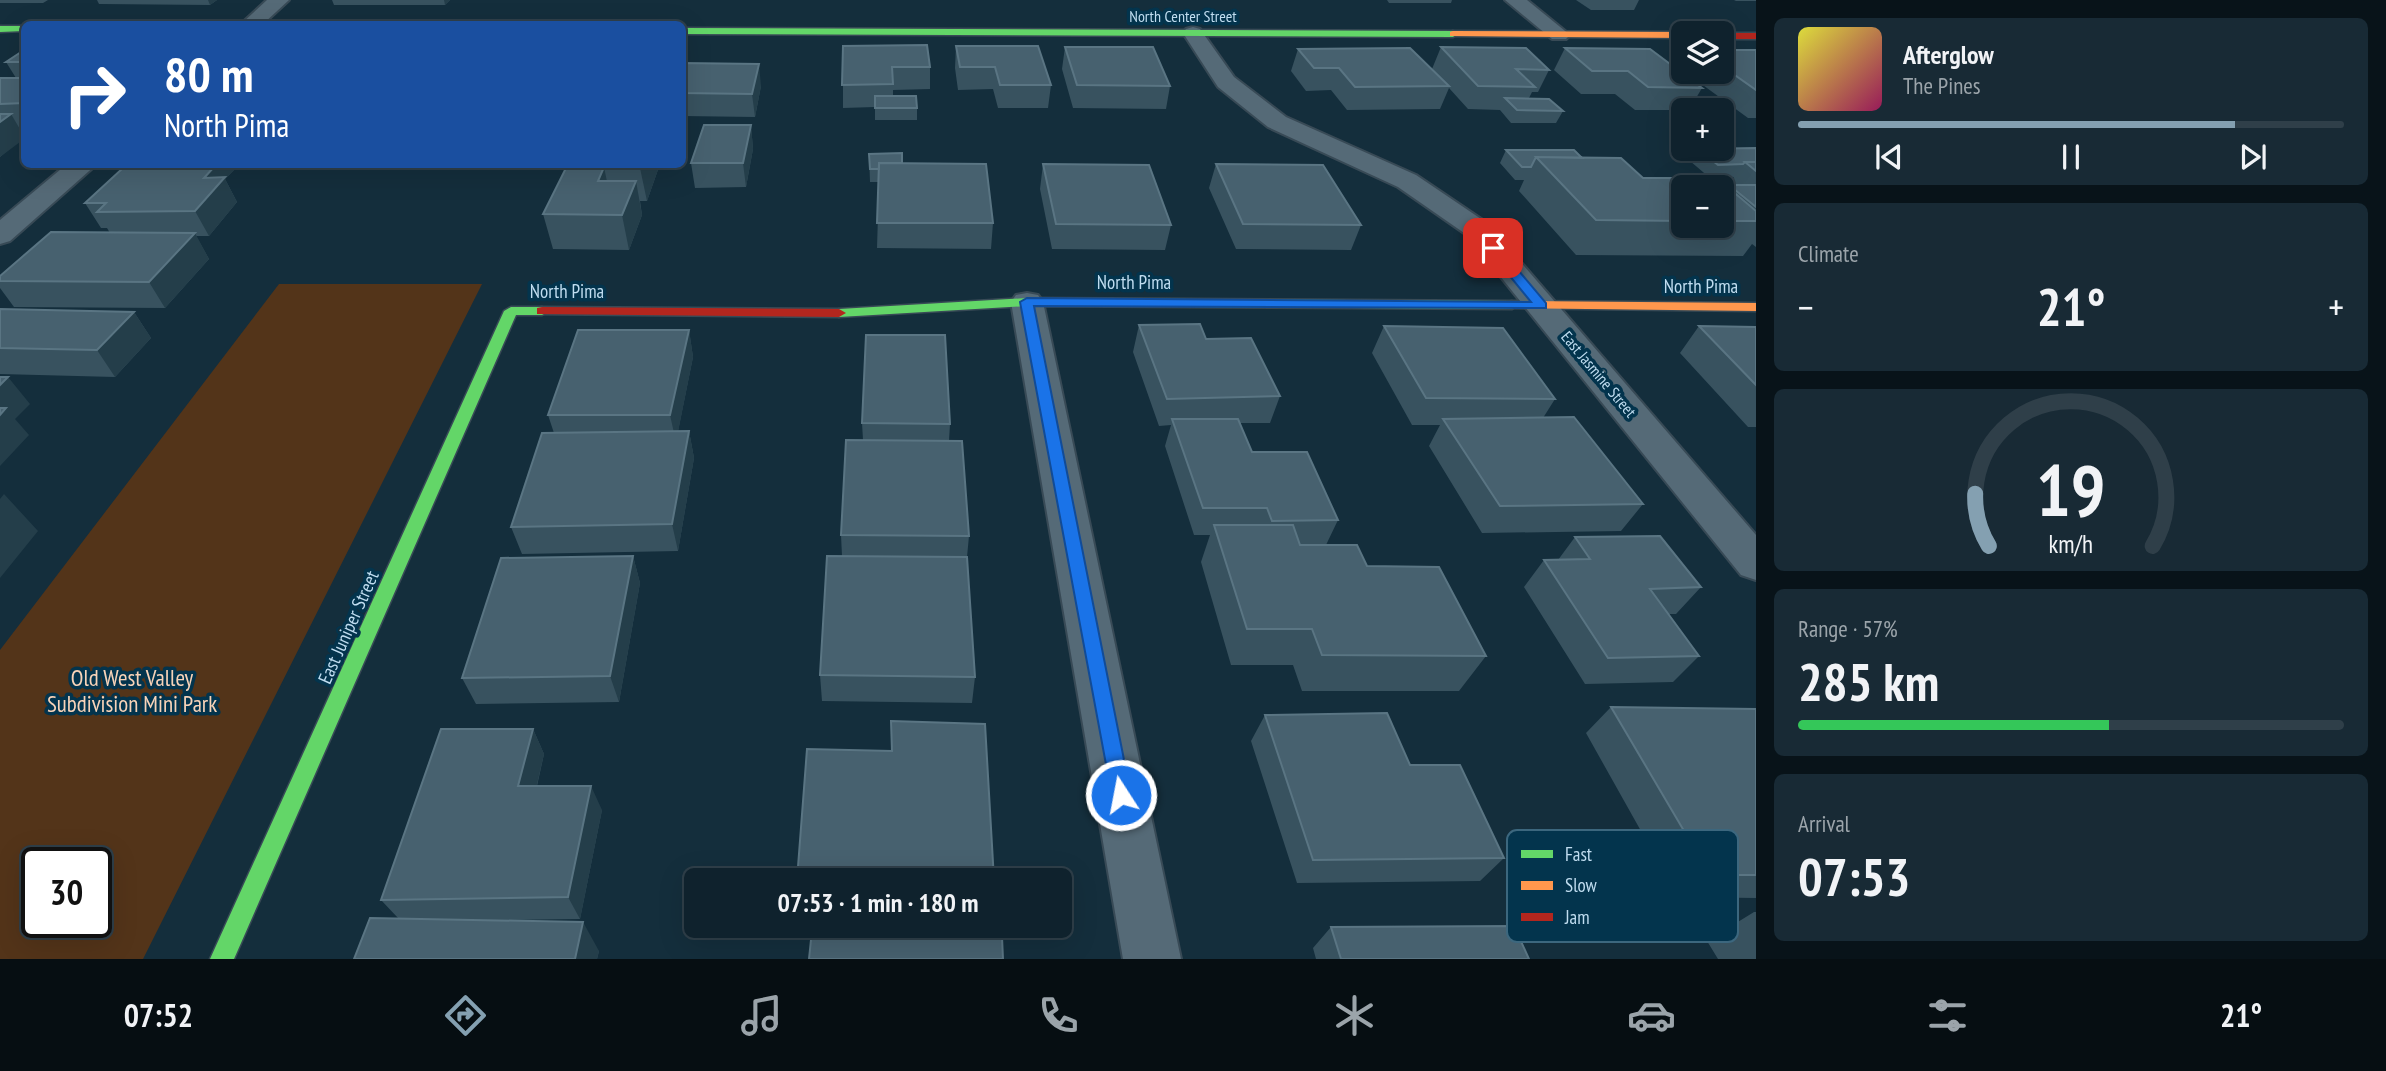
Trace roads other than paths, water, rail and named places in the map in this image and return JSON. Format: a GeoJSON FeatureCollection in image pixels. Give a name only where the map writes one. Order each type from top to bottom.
{"type":"FeatureCollection","features":[{"type":"Feature","properties":{"kind":"street"},"geometry":{"type":"LineString","coordinates":[[254,21],[279,0]]}},
{"type":"Feature","properties":{"kind":"street"},"geometry":{"type":"LineString","coordinates":[[1515,0],[1559,35]]}},
{"type":"Feature","properties":{"kind":"street"},"geometry":{"type":"LineString","coordinates":[[0,29],[21,29]]}},
{"type":"Feature","properties":{"kind":"street","name":"North Center Street"},"geometry":{"type":"LineString","coordinates":[[686,31],[1671,35]]}},
{"type":"Feature","properties":{"kind":"street","name":"East Jasmine Street"},"geometry":{"type":"LineString","coordinates":[[1193,33],[1226,82],[1277,122],[1407,181],[1477,229],[1756,564]]}},
{"type":"Feature","properties":{"kind":"street"},"geometry":{"type":"LineString","coordinates":[[1734,36],[1756,36]]}},
{"type":"Feature","properties":{"kind":"street"},"geometry":{"type":"LineString","coordinates":[[0,235],[79,168]]}},
{"type":"Feature","properties":{"kind":"street"},"geometry":{"type":"LineString","coordinates":[[1027,302],[1152,959]]}},
{"type":"Feature","properties":{"kind":"street","name":"North Pima"},"geometry":{"type":"LineString","coordinates":[[511,312],[843,313],[1027,302],[1756,307]]}},
{"type":"Feature","properties":{"kind":"street","name":"East Juniper Street"},"geometry":{"type":"LineString","coordinates":[[222,959],[511,312]]}},
{"type":"Feature","properties":{"kind":"park label","name":"Old West Valley Subdivision Mini Park"},"geometry":{"type":"Point","coordinates":[132,691]}}]}
